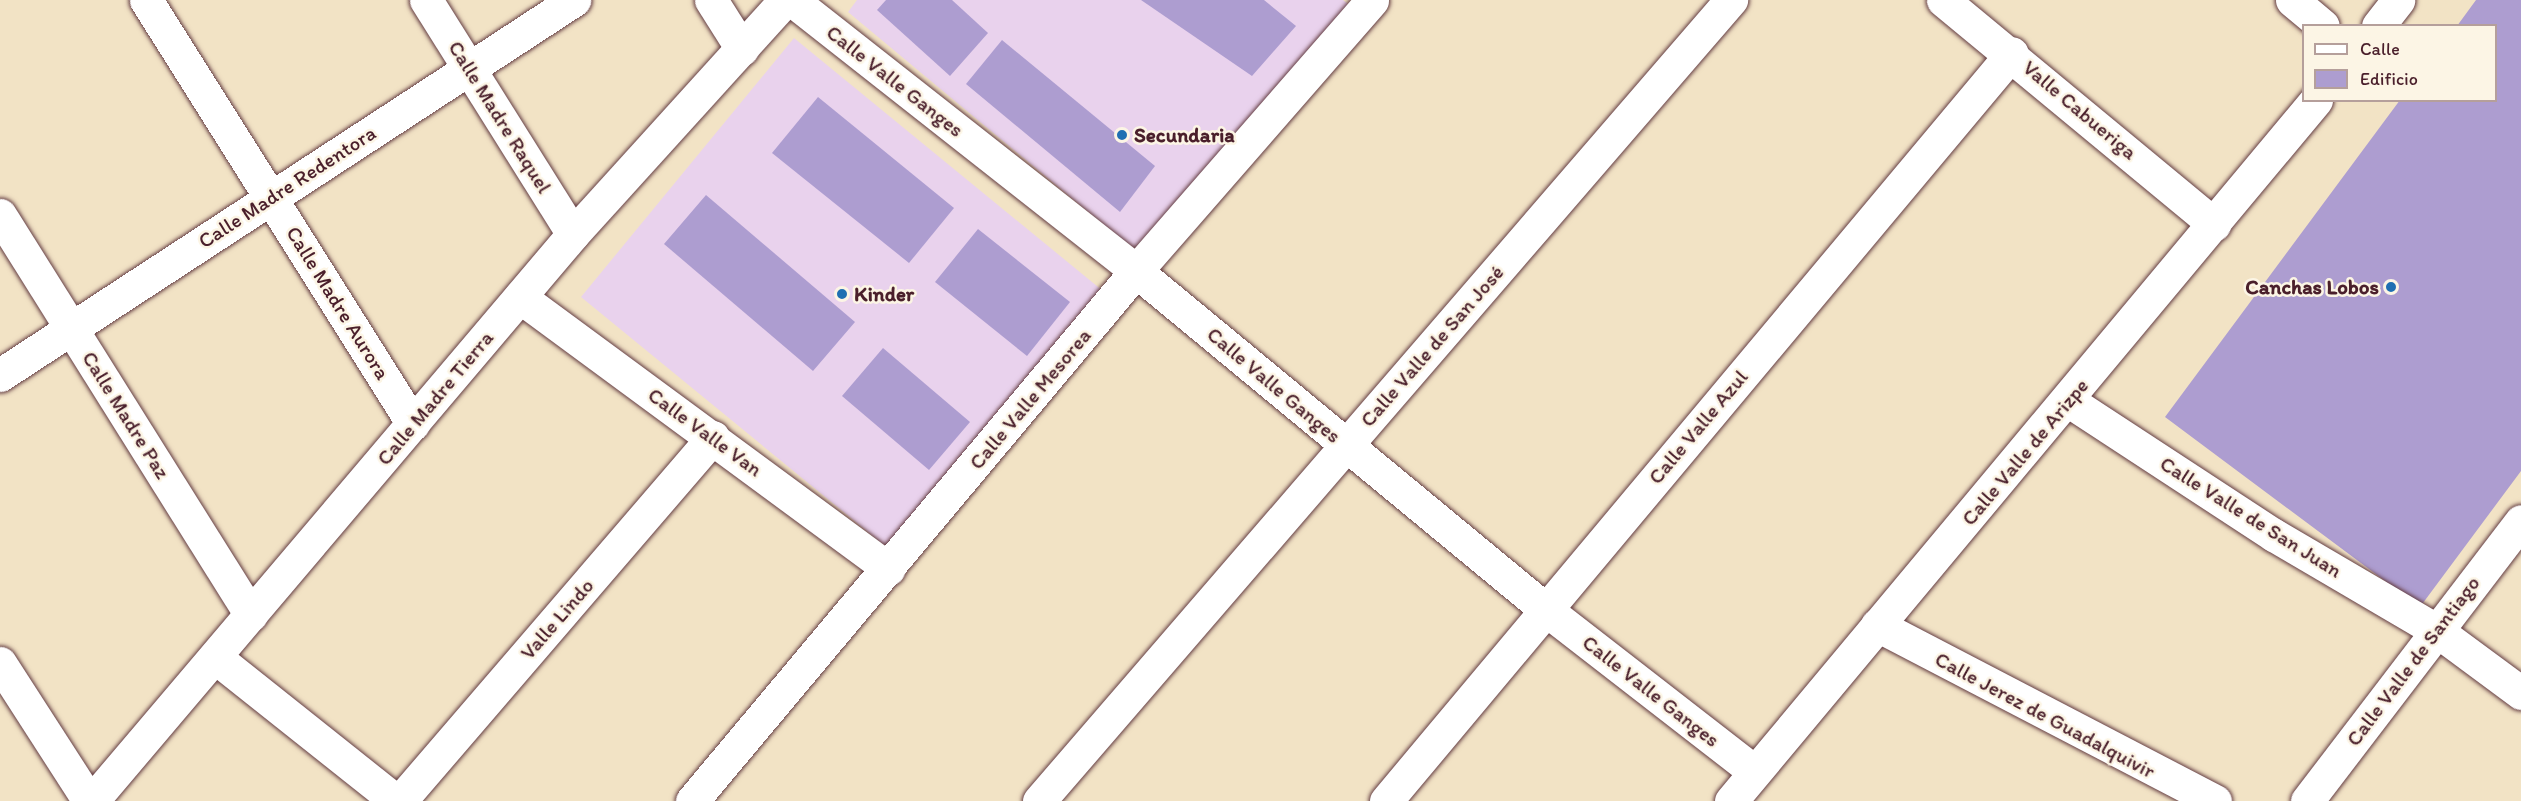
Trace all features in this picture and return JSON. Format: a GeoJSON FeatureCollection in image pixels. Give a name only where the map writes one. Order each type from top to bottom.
{"type":"FeatureCollection","features":[{"type":"Feature","properties":{"kind":"street","name":"Calle Madre Aurora"},"geometry":{"type":"LineString","coordinates":[[146,0],[272,196],[413,424]]}},
{"type":"Feature","properties":{"kind":"street","name":"Calle Madre Raquel"},"geometry":{"type":"LineString","coordinates":[[426,0],[573,234]]}},
{"type":"Feature","properties":{"kind":"street","name":"Calle Madre Redentora"},"geometry":{"type":"LineString","coordinates":[[0,375],[574,0]]}},
{"type":"Feature","properties":{"kind":"street"},"geometry":{"type":"LineString","coordinates":[[711,0],[742,49]]}},
{"type":"Feature","properties":{"kind":"street","name":"Calle Madre Tierra"},"geometry":{"type":"LineString","coordinates":[[90,801],[251,615],[573,234],[785,0]]}},
{"type":"Feature","properties":{"kind":"street","name":"Calle Valle Ganges"},"geometry":{"type":"LineString","coordinates":[[792,0],[1136,271],[1545,609],[1754,771]]}},
{"type":"Feature","properties":{"kind":"street","name":"Calle Valle Mesorea"},"geometry":{"type":"LineString","coordinates":[[692,801],[890,569],[1136,271],[1372,0]]}},
{"type":"Feature","properties":{"kind":"street","name":"Calle Valle de San José"},"geometry":{"type":"LineString","coordinates":[[1039,801],[1731,0]]}},
{"type":"Feature","properties":{"kind":"street","name":"Valle Cabueriga"},"geometry":{"type":"LineString","coordinates":[[1943,0],[2012,54],[2214,224]]}},
{"type":"Feature","properties":{"kind":"street"},"geometry":{"type":"LineString","coordinates":[[2292,0],[2321,24]]}},
{"type":"Feature","properties":{"kind":"street"},"geometry":{"type":"LineString","coordinates":[[2380,24],[2398,0]]}},
{"type":"Feature","properties":{"kind":"street","name":"Calle Valle Azul"},"geometry":{"type":"LineString","coordinates":[[1386,801],[2012,54]]}},
{"type":"Feature","properties":{"kind":"street","name":"Calle Valle de Arizpe"},"geometry":{"type":"LineString","coordinates":[[1731,801],[1877,625],[2069,401],[2314,102]]}},
{"type":"Feature","properties":{"kind":"street","name":"Calle Madre Paz"},"geometry":{"type":"LineString","coordinates":[[0,215],[251,615]]}},
{"type":"Feature","properties":{"kind":"street","name":"Calle Valle Van"},"geometry":{"type":"LineString","coordinates":[[520,297],[890,569]]}},
{"type":"Feature","properties":{"kind":"street","name":"Calle Valle de San Juan"},"geometry":{"type":"LineString","coordinates":[[2069,401],[2274,535],[2436,630],[2521,693]]}},
{"type":"Feature","properties":{"kind":"street","name":"Valle Lindo"},"geometry":{"type":"LineString","coordinates":[[398,801],[713,437]]}},
{"type":"Feature","properties":{"kind":"street","name":"Calle Valle de Santiago"},"geometry":{"type":"LineString","coordinates":[[2307,801],[2521,521]]}},
{"type":"Feature","properties":{"kind":"street","name":"Calle Jerez de Guadalquivir"},"geometry":{"type":"LineString","coordinates":[[1877,625],[2215,801]]}},
{"type":"Feature","properties":{"kind":"street"},"geometry":{"type":"LineString","coordinates":[[215,657],[398,801]]}},
{"type":"Feature","properties":{"kind":"street"},"geometry":{"type":"LineString","coordinates":[[0,663],[90,801]]}},
{"type":"Feature","properties":{"kind":"shaded area","name":"Secundaria"},"geometry":{"type":"Polygon","coordinates":[[[857,0],[1343,0],[1353,8],[1145,259],[848,12],[857,0]]]}},
{"type":"Feature","properties":{"kind":"shaded area","name":"Kinder"},"geometry":{"type":"Polygon","coordinates":[[[794,38],[1103,291],[890,550],[581,297],[794,38]]]}},
{"type":"Feature","properties":{"kind":"building"},"geometry":{"type":"Polygon","coordinates":[[[886,0],[952,0],[988,33],[950,76],[877,10],[886,0]]]}},
{"type":"Feature","properties":{"kind":"building"},"geometry":{"type":"Polygon","coordinates":[[[1141,0],[1264,0],[1296,26],[1252,76],[1141,0]]]}},
{"type":"Feature","properties":{"kind":"building","name":"Canchas Lobos"},"geometry":{"type":"Polygon","coordinates":[[[2476,0],[2521,0],[2521,471],[2420,607],[2165,417],[2399,102],[2497,102],[2497,24],[2458,24],[2476,0]]]}},
{"type":"Feature","properties":{"kind":"building"},"geometry":{"type":"Polygon","coordinates":[[[1002,40],[1155,166],[1120,212],[966,84],[1002,40]]]}},
{"type":"Feature","properties":{"kind":"building"},"geometry":{"type":"Polygon","coordinates":[[[818,97],[954,208],[909,263],[772,153],[818,97]]]}},
{"type":"Feature","properties":{"kind":"building"},"geometry":{"type":"Polygon","coordinates":[[[706,195],[855,322],[813,371],[664,244],[706,195]]]}},
{"type":"Feature","properties":{"kind":"building"},"geometry":{"type":"Polygon","coordinates":[[[978,229],[1070,302],[1027,356],[935,282],[978,229]]]}},
{"type":"Feature","properties":{"kind":"building"},"geometry":{"type":"Polygon","coordinates":[[[883,348],[970,422],[929,470],[842,396],[883,348]]]}},
{"type":"Feature","properties":{"kind":"place","name":"Secundaria"},"geometry":{"type":"Point","coordinates":[1122,135]}},
{"type":"Feature","properties":{"kind":"place","name":"Canchas Lobos"},"geometry":{"type":"Point","coordinates":[2391,287]}},
{"type":"Feature","properties":{"kind":"place","name":"Kinder"},"geometry":{"type":"Point","coordinates":[842,294]}}]}
